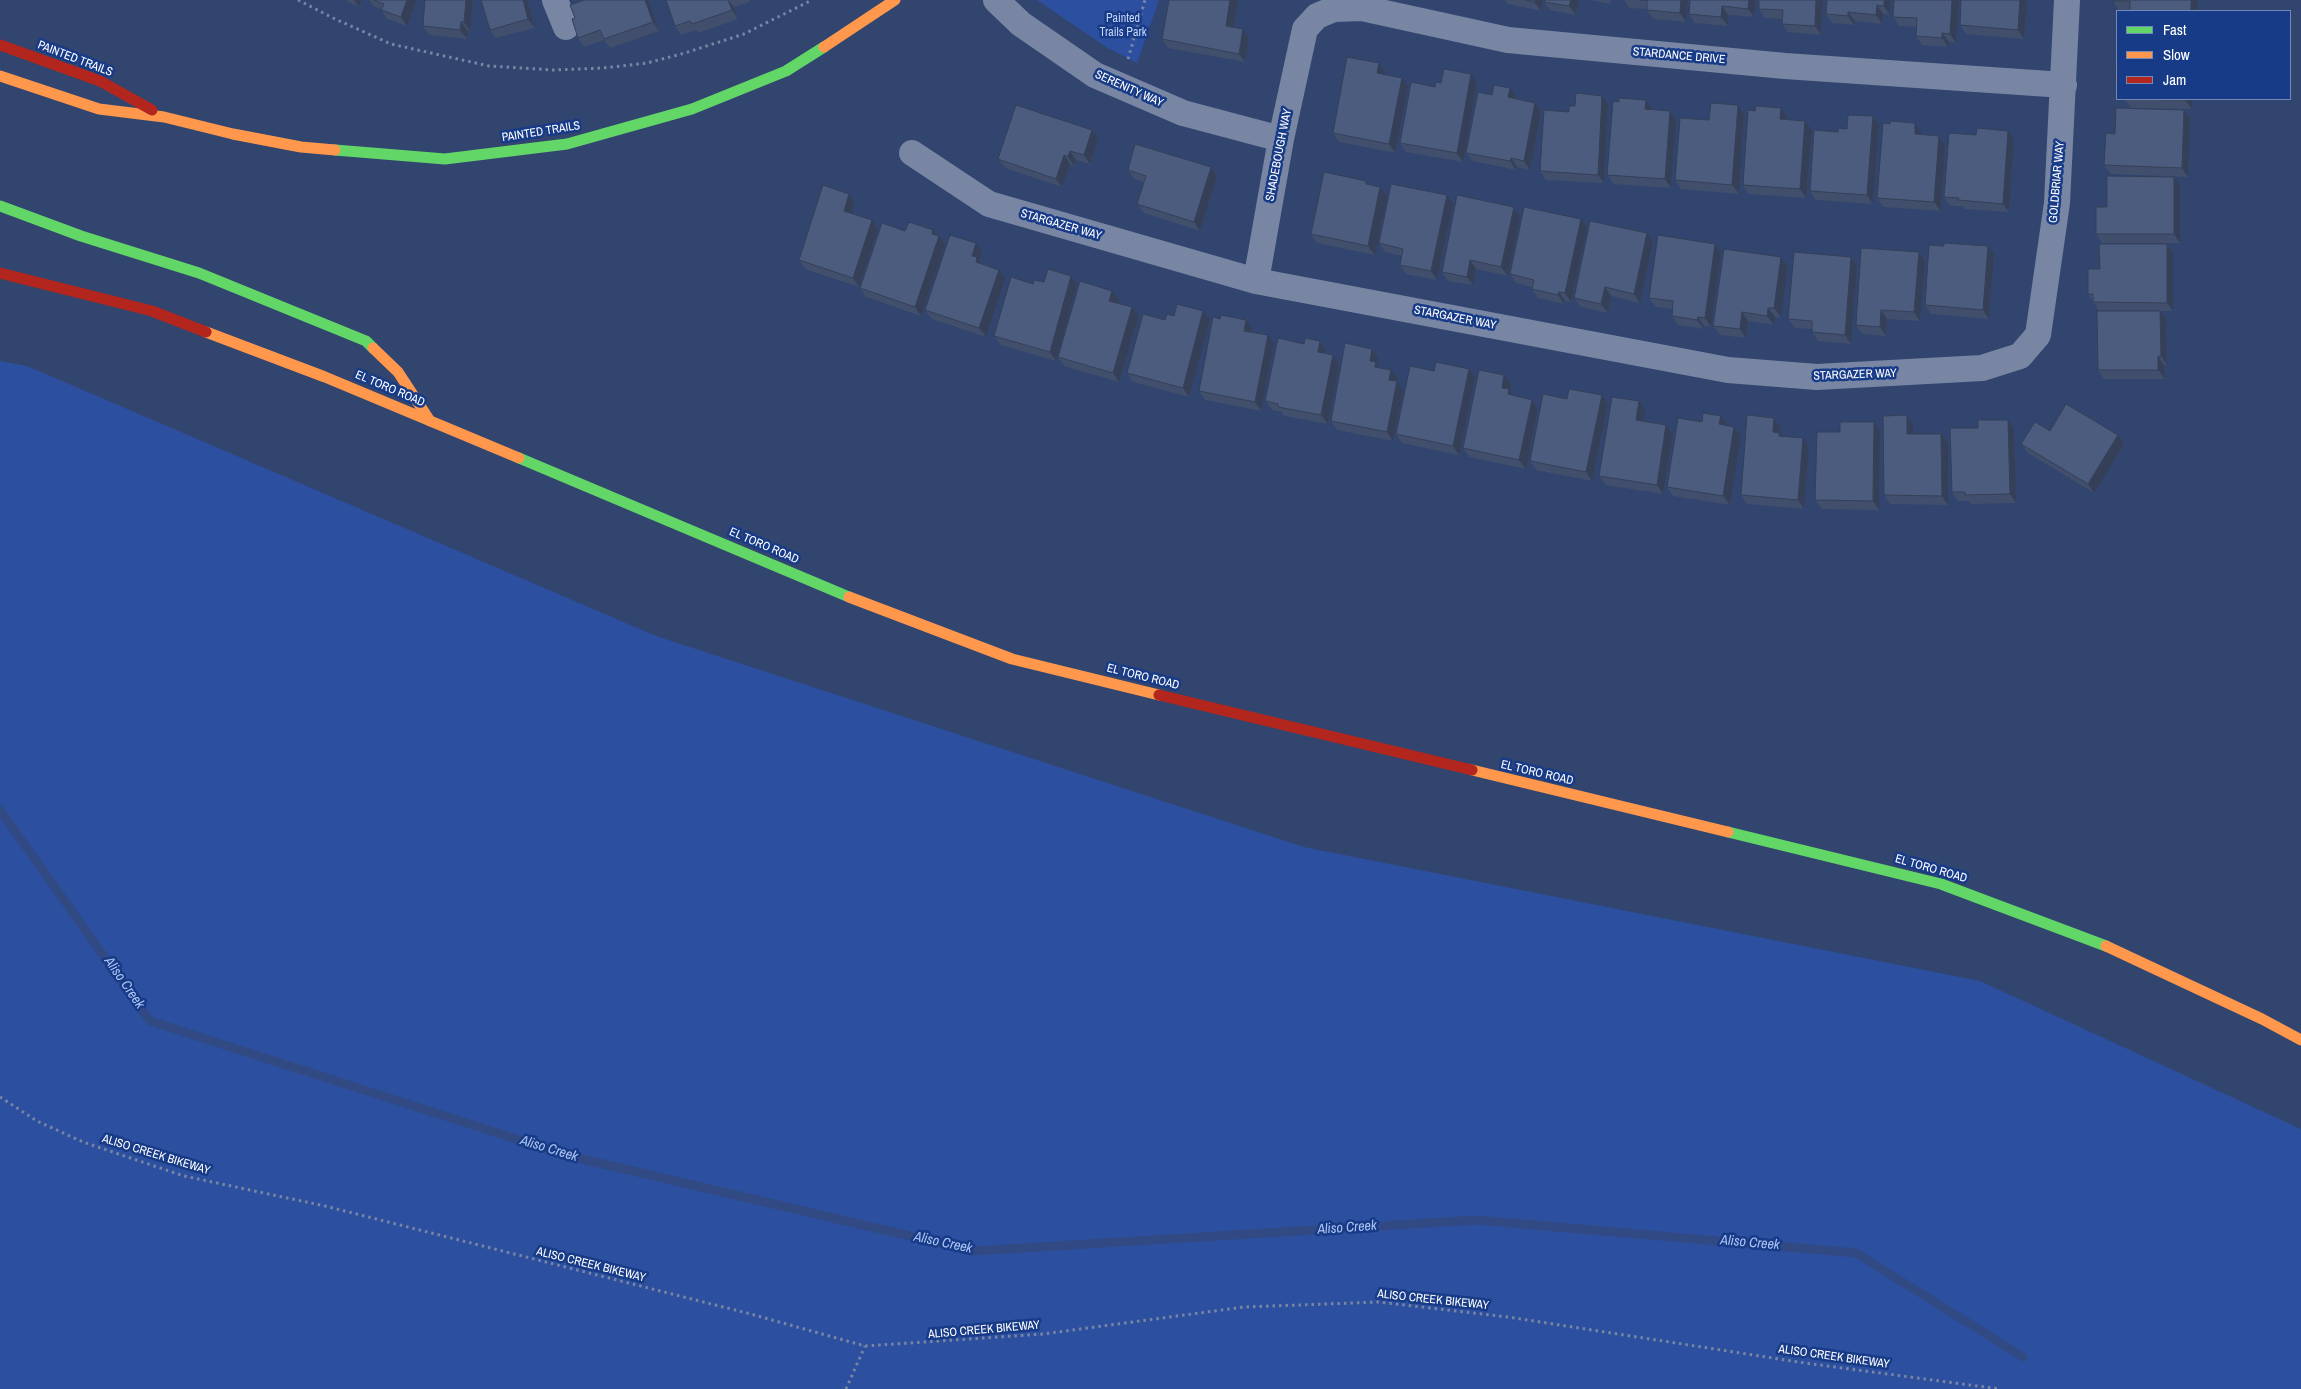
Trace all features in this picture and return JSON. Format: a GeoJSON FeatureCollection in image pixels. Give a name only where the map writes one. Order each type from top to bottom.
{"type":"FeatureCollection","features":[{"type":"Feature","properties":{"kind":"main road","name":"PAINTED TRAILS"},"geometry":{"type":"LineString","coordinates":[[0,76],[99,109],[164,116],[233,134],[301,147],[445,159],[567,144],[692,108],[786,71],[858,26],[895,0]]}},
{"type":"Feature","properties":{"kind":"main road","name":"PAINTED TRAILS"},"geometry":{"type":"LineString","coordinates":[[0,45],[100,81],[164,116]]}},
{"type":"Feature","properties":{"kind":"main road"},"geometry":{"type":"LineString","coordinates":[[0,206],[81,236],[199,273],[366,341],[398,372],[430,421]]}},
{"type":"Feature","properties":{"kind":"main road","name":"EL TORO ROAD"},"geometry":{"type":"LineString","coordinates":[[0,273],[152,311],[325,377],[843,595],[1012,659],[1941,884],[2107,947],[2253,1015],[2301,1040]]}},
{"type":"Feature","properties":{"kind":"street"},"geometry":{"type":"LineString","coordinates":[[555,0],[566,27]]}},
{"type":"Feature","properties":{"kind":"street","name":"SERENITY WAY"},"geometry":{"type":"LineString","coordinates":[[996,0],[1021,24],[1095,75],[1183,113],[1281,139]]}},
{"type":"Feature","properties":{"kind":"street","name":"GOLDBRIAR WAY"},"geometry":{"type":"LineString","coordinates":[[2020,356],[2038,335],[2057,203],[2067,0]]}},
{"type":"Feature","properties":{"kind":"street","name":"STARDANCE DRIVE"},"geometry":{"type":"LineString","coordinates":[[1305,29],[1317,16],[1334,9],[1362,8],[1508,40],[1786,66],[2064,85]]}},
{"type":"Feature","properties":{"kind":"street","name":"SHADEBOUGH WAY"},"geometry":{"type":"LineString","coordinates":[[1256,281],[1281,139],[1305,29]]}},
{"type":"Feature","properties":{"kind":"street","name":"STARGAZER WAY"},"geometry":{"type":"LineString","coordinates":[[912,153],[989,204],[1256,281],[1728,370],[1817,377],[1982,368],[2020,356]]}},
{"type":"Feature","properties":{"kind":"path"},"geometry":{"type":"LineString","coordinates":[[1120,86],[1146,0]]}},
{"type":"Feature","properties":{"kind":"path","name":"ALISO CREEK BIKEWAY"},"geometry":{"type":"LineString","coordinates":[[0,1097],[38,1121],[83,1142],[184,1176],[326,1206],[737,1311],[865,1346],[1043,1334],[1244,1307],[1379,1302],[1508,1317],[2000,1389]]}},
{"type":"Feature","properties":{"kind":"path"},"geometry":{"type":"LineString","coordinates":[[846,1389],[865,1346]]}},
{"type":"Feature","properties":{"kind":"green space","name":"Painted Trails Park"},"geometry":{"type":"Polygon","coordinates":[[[1037,0],[1159,0],[1137,63],[1106,47],[1037,0]]]}},
{"type":"Feature","properties":{"kind":"green space"},"geometry":{"type":"Polygon","coordinates":[[[0,361],[27,366],[656,636],[1304,847],[1980,981],[2301,1129],[2301,1389],[0,1389],[0,361]]]}},
{"type":"Feature","properties":{"kind":"building"},"geometry":{"type":"Polygon","coordinates":[[[374,0],[407,0],[401,17],[381,10],[384,4],[374,0]]]}},
{"type":"Feature","properties":{"kind":"building"},"geometry":{"type":"Polygon","coordinates":[[[425,0],[466,0],[464,22],[461,22],[460,30],[423,26],[425,0]]]}},
{"type":"Feature","properties":{"kind":"building"},"geometry":{"type":"Polygon","coordinates":[[[481,0],[523,0],[528,19],[490,30],[481,0]]]}},
{"type":"Feature","properties":{"kind":"building"},"geometry":{"type":"Polygon","coordinates":[[[584,0],[645,0],[653,22],[604,39],[600,30],[578,38],[572,19],[575,18],[570,5],[584,0]]]}},
{"type":"Feature","properties":{"kind":"building"},"geometry":{"type":"Polygon","coordinates":[[[666,0],[728,0],[732,10],[692,24],[690,21],[675,26],[666,0]]]}},
{"type":"Feature","properties":{"kind":"building"},"geometry":{"type":"Polygon","coordinates":[[[1169,0],[1230,0],[1226,26],[1243,29],[1239,54],[1162,39],[1169,0]]]}},
{"type":"Feature","properties":{"kind":"building"},"geometry":{"type":"Polygon","coordinates":[[[1545,0],[1571,0],[1569,6],[1544,2],[1545,0]]]}},
{"type":"Feature","properties":{"kind":"building"},"geometry":{"type":"Polygon","coordinates":[[[1647,0],[1681,0],[1680,13],[1647,10],[1647,0]]]}},
{"type":"Feature","properties":{"kind":"building"},"geometry":{"type":"Polygon","coordinates":[[[1690,0],[1749,0],[1748,9],[1722,6],[1721,17],[1689,14],[1690,0]]]}},
{"type":"Feature","properties":{"kind":"building"},"geometry":{"type":"Polygon","coordinates":[[[1759,0],[1816,0],[1815,26],[1782,24],[1783,10],[1759,9],[1759,0]]]}},
{"type":"Feature","properties":{"kind":"building"},"geometry":{"type":"Polygon","coordinates":[[[1827,0],[1884,0],[1884,6],[1877,5],[1876,15],[1848,12],[1848,16],[1826,14],[1827,0]]]}},
{"type":"Feature","properties":{"kind":"building"},"geometry":{"type":"Polygon","coordinates":[[[1894,0],[1952,0],[1950,34],[1942,33],[1942,38],[1916,36],[1917,18],[1893,17],[1894,0]]]}},
{"type":"Feature","properties":{"kind":"building"},"geometry":{"type":"Polygon","coordinates":[[[1961,0],[2020,0],[2018,30],[1960,25],[1961,0]]]}},
{"type":"Feature","properties":{"kind":"building"},"geometry":{"type":"Polygon","coordinates":[[[2191,0],[2191,10],[2130,10],[2130,1],[2113,1],[2191,0]]]}},
{"type":"Feature","properties":{"kind":"building"},"geometry":{"type":"Polygon","coordinates":[[[1347,57],[1379,63],[1377,73],[1402,78],[1389,144],[1333,133],[1347,57]]]}},
{"type":"Feature","properties":{"kind":"building"},"geometry":{"type":"Polygon","coordinates":[[[1444,69],[1471,74],[1457,153],[1400,143],[1411,82],[1435,87],[1436,82],[1441,83],[1444,69]]]}},
{"type":"Feature","properties":{"kind":"building"},"geometry":{"type":"Polygon","coordinates":[[[1494,85],[1510,88],[1508,97],[1535,103],[1524,161],[1511,158],[1510,161],[1466,153],[1478,92],[1492,95],[1494,85]]]}},
{"type":"Feature","properties":{"kind":"building"},"geometry":{"type":"Polygon","coordinates":[[[1576,93],[1602,96],[1598,175],[1540,171],[1544,110],[1569,112],[1569,106],[1575,106],[1576,93]]]}},
{"type":"Feature","properties":{"kind":"building"},"geometry":{"type":"Polygon","coordinates":[[[1619,98],[1646,100],[1645,109],[1670,111],[1665,179],[1607,175],[1613,101],[1619,102],[1619,98]]]}},
{"type":"Feature","properties":{"kind":"building"},"geometry":{"type":"Polygon","coordinates":[[[1711,103],[1738,105],[1732,185],[1675,180],[1680,118],[1709,120],[1711,103]]]}},
{"type":"Feature","properties":{"kind":"building"},"geometry":{"type":"Polygon","coordinates":[[[1016,105],[1092,130],[1084,155],[1070,151],[1068,157],[1064,155],[1056,179],[998,159],[1016,105]]]}},
{"type":"Feature","properties":{"kind":"building"},"geometry":{"type":"Polygon","coordinates":[[[1756,106],[1781,108],[1780,119],[1805,121],[1800,189],[1743,185],[1748,110],[1755,111],[1756,106]]]}},
{"type":"Feature","properties":{"kind":"building"},"geometry":{"type":"Polygon","coordinates":[[[2116,108],[2184,110],[2182,168],[2104,165],[2106,133],[2115,134],[2116,108]]]}},
{"type":"Feature","properties":{"kind":"building"},"geometry":{"type":"Polygon","coordinates":[[[1848,115],[1873,116],[1867,195],[1810,191],[1814,130],[1838,132],[1838,128],[1847,129],[1848,115]]]}},
{"type":"Feature","properties":{"kind":"building"},"geometry":{"type":"Polygon","coordinates":[[[1891,121],[1915,123],[1915,134],[1939,136],[1934,202],[1877,198],[1883,123],[1890,124],[1891,121]]]}},
{"type":"Feature","properties":{"kind":"building"},"geometry":{"type":"Polygon","coordinates":[[[1977,128],[2008,131],[2003,204],[1944,197],[1949,133],[1976,135],[1977,128]]]}},
{"type":"Feature","properties":{"kind":"building"},"geometry":{"type":"Polygon","coordinates":[[[1135,144],[1211,167],[1194,222],[1137,204],[1146,176],[1128,170],[1135,144]]]}},
{"type":"Feature","properties":{"kind":"building"},"geometry":{"type":"Polygon","coordinates":[[[1324,172],[1366,181],[1366,184],[1380,187],[1368,246],[1311,234],[1324,172]]]}},
{"type":"Feature","properties":{"kind":"building"},"geometry":{"type":"Polygon","coordinates":[[[2107,176],[2174,177],[2174,234],[2096,234],[2096,207],[2107,207],[2107,176]]]}},
{"type":"Feature","properties":{"kind":"building"},"geometry":{"type":"Polygon","coordinates":[[[1391,184],[1447,195],[1431,271],[1400,265],[1403,249],[1379,243],[1391,184]]]}},
{"type":"Feature","properties":{"kind":"building"},"geometry":{"type":"Polygon","coordinates":[[[823,185],[849,194],[844,211],[872,220],[853,278],[799,260],[823,185]]]}},
{"type":"Feature","properties":{"kind":"building"},"geometry":{"type":"Polygon","coordinates":[[[1457,195],[1514,207],[1501,267],[1470,260],[1467,277],[1442,272],[1457,195]]]}},
{"type":"Feature","properties":{"kind":"building"},"geometry":{"type":"Polygon","coordinates":[[[1524,207],[1581,219],[1565,293],[1559,292],[1558,295],[1532,289],[1534,280],[1510,274],[1524,207]]]}},
{"type":"Feature","properties":{"kind":"building"},"geometry":{"type":"Polygon","coordinates":[[[1590,221],[1647,233],[1634,294],[1605,287],[1601,304],[1574,298],[1590,221]]]}},
{"type":"Feature","properties":{"kind":"building"},"geometry":{"type":"Polygon","coordinates":[[[909,222],[933,230],[932,234],[939,236],[915,307],[860,288],[882,223],[905,231],[909,222]]]}},
{"type":"Feature","properties":{"kind":"building"},"geometry":{"type":"Polygon","coordinates":[[[950,235],[976,243],[972,256],[977,257],[976,262],[999,270],[979,328],[925,310],[950,235]]]}},
{"type":"Feature","properties":{"kind":"building"},"geometry":{"type":"Polygon","coordinates":[[[1658,235],[1715,244],[1705,318],[1698,317],[1697,320],[1672,316],[1673,301],[1649,298],[1658,235]]]}},
{"type":"Feature","properties":{"kind":"building"},"geometry":{"type":"Polygon","coordinates":[[[1944,243],[1988,246],[1983,310],[1925,305],[1929,245],[1944,246],[1944,243]]]}},
{"type":"Feature","properties":{"kind":"building"},"geometry":{"type":"Polygon","coordinates":[[[2099,244],[2167,244],[2167,303],[2093,302],[2093,294],[2088,294],[2088,269],[2100,269],[2099,244]]]}},
{"type":"Feature","properties":{"kind":"building"},"geometry":{"type":"Polygon","coordinates":[[[1861,248],[1919,252],[1914,312],[1881,310],[1880,327],[1856,325],[1861,248]]]}},
{"type":"Feature","properties":{"kind":"building"},"geometry":{"type":"Polygon","coordinates":[[[1724,249],[1781,257],[1774,308],[1768,308],[1767,316],[1742,312],[1740,329],[1713,326],[1724,249]]]}},
{"type":"Feature","properties":{"kind":"building"},"geometry":{"type":"Polygon","coordinates":[[[1794,252],[1851,257],[1845,335],[1812,332],[1812,321],[1788,319],[1794,252]]]}},
{"type":"Feature","properties":{"kind":"building"},"geometry":{"type":"Polygon","coordinates":[[[1048,269],[1071,276],[1050,352],[994,336],[1011,277],[1033,284],[1034,280],[1044,282],[1048,269]]]}},
{"type":"Feature","properties":{"kind":"building"},"geometry":{"type":"Polygon","coordinates":[[[1080,281],[1112,291],[1109,301],[1132,307],[1113,373],[1058,357],[1080,281]]]}},
{"type":"Feature","properties":{"kind":"building"},"geometry":{"type":"Polygon","coordinates":[[[1177,304],[1203,311],[1183,388],[1127,373],[1143,314],[1165,320],[1167,314],[1174,316],[1177,304]]]}},
{"type":"Feature","properties":{"kind":"building"},"geometry":{"type":"Polygon","coordinates":[[[2097,311],[2160,311],[2161,356],[2158,356],[2158,370],[2098,370],[2097,311]]]}},
{"type":"Feature","properties":{"kind":"building"},"geometry":{"type":"Polygon","coordinates":[[[1221,315],[1246,320],[1244,331],[1268,335],[1255,402],[1199,391],[1213,317],[1220,319],[1221,315]]]}},
{"type":"Feature","properties":{"kind":"building"},"geometry":{"type":"Polygon","coordinates":[[[1278,338],[1304,344],[1305,338],[1320,341],[1318,352],[1333,355],[1321,415],[1278,407],[1278,404],[1265,401],[1278,338]]]}},
{"type":"Feature","properties":{"kind":"building"},"geometry":{"type":"Polygon","coordinates":[[[1345,343],[1372,349],[1370,361],[1376,362],[1375,367],[1391,370],[1389,380],[1397,381],[1387,432],[1331,421],[1345,343]]]}},
{"type":"Feature","properties":{"kind":"building"},"geometry":{"type":"Polygon","coordinates":[[[1436,362],[1469,369],[1453,446],[1396,434],[1410,366],[1434,371],[1436,362]]]}},
{"type":"Feature","properties":{"kind":"building"},"geometry":{"type":"Polygon","coordinates":[[[1479,370],[1504,375],[1502,388],[1509,389],[1508,394],[1532,400],[1519,460],[1463,448],[1479,370]]]}},
{"type":"Feature","properties":{"kind":"building"},"geometry":{"type":"Polygon","coordinates":[[[1569,389],[1602,395],[1586,472],[1530,461],[1543,394],[1567,399],[1569,389]]]}},
{"type":"Feature","properties":{"kind":"building"},"geometry":{"type":"Polygon","coordinates":[[[1612,397],[1639,401],[1636,420],[1666,425],[1657,485],[1599,476],[1612,397]]]}},
{"type":"Feature","properties":{"kind":"building"},"geometry":{"type":"Polygon","coordinates":[[[2066,404],[2118,435],[2088,484],[2021,444],[2035,422],[2050,431],[2066,404]]]}},
{"type":"Feature","properties":{"kind":"building"},"geometry":{"type":"Polygon","coordinates":[[[1703,413],[1721,416],[1719,424],[1734,427],[1723,496],[1667,487],[1678,418],[1702,422],[1703,413]]]}},
{"type":"Feature","properties":{"kind":"building"},"geometry":{"type":"Polygon","coordinates":[[[1747,415],[1774,418],[1773,432],[1779,433],[1779,436],[1803,438],[1798,500],[1741,495],[1747,415]]]}},
{"type":"Feature","properties":{"kind":"building"},"geometry":{"type":"Polygon","coordinates":[[[1907,415],[1907,434],[1941,434],[1942,496],[1884,495],[1883,416],[1907,415]]]}},
{"type":"Feature","properties":{"kind":"building"},"geometry":{"type":"Polygon","coordinates":[[[1978,420],[2008,420],[2010,494],[1965,495],[1965,492],[1952,492],[1950,428],[1978,428],[1978,420]]]}},
{"type":"Feature","properties":{"kind":"building"},"geometry":{"type":"Polygon","coordinates":[[[1840,422],[1874,422],[1873,501],[1815,500],[1817,432],[1840,432],[1840,422]]]}},
{"type":"Feature","properties":{"kind":"waterway","name":"Aliso Creek"},"geometry":{"type":"LineString","coordinates":[[0,810],[150,1021],[569,1156],[974,1251],[1477,1220],[1856,1253],[2023,1357]]}},
{"type":"Feature","properties":{"kind":"traffic: fast"},"geometry":{"type":"LineString","coordinates":[[335,150],[445,159],[567,144],[692,109],[786,71],[824,47]]}},
{"type":"Feature","properties":{"kind":"traffic: fast"},"geometry":{"type":"LineString","coordinates":[[0,206],[81,236],[199,273],[366,341],[373,348]]}},
{"type":"Feature","properties":{"kind":"traffic: fast"},"geometry":{"type":"LineString","coordinates":[[519,458],[849,597]]}},
{"type":"Feature","properties":{"kind":"traffic: fast"},"geometry":{"type":"LineString","coordinates":[[1728,832],[1941,884],[2106,946]]}},
{"type":"Feature","properties":{"kind":"traffic: slow"},"geometry":{"type":"LineString","coordinates":[[824,47],[895,0]]}},
{"type":"Feature","properties":{"kind":"traffic: slow"},"geometry":{"type":"LineString","coordinates":[[0,76],[99,109],[164,117],[233,134],[301,147],[335,150]]}},
{"type":"Feature","properties":{"kind":"traffic: slow"},"geometry":{"type":"LineString","coordinates":[[206,332],[325,377],[519,458]]}},
{"type":"Feature","properties":{"kind":"traffic: slow"},"geometry":{"type":"LineString","coordinates":[[373,348],[398,372],[430,421]]}},
{"type":"Feature","properties":{"kind":"traffic: slow"},"geometry":{"type":"LineString","coordinates":[[849,597],[1012,659],[1159,695]]}},
{"type":"Feature","properties":{"kind":"traffic: slow"},"geometry":{"type":"LineString","coordinates":[[1472,770],[1728,832]]}},
{"type":"Feature","properties":{"kind":"traffic: slow"},"geometry":{"type":"LineString","coordinates":[[2106,946],[2262,1019],[2301,1040]]}},
{"type":"Feature","properties":{"kind":"traffic: jam"},"geometry":{"type":"LineString","coordinates":[[0,45],[100,81],[152,110]]}},
{"type":"Feature","properties":{"kind":"traffic: jam"},"geometry":{"type":"LineString","coordinates":[[0,273],[152,311],[206,332]]}},
{"type":"Feature","properties":{"kind":"traffic: jam"},"geometry":{"type":"LineString","coordinates":[[1159,695],[1472,770]]}}]}
